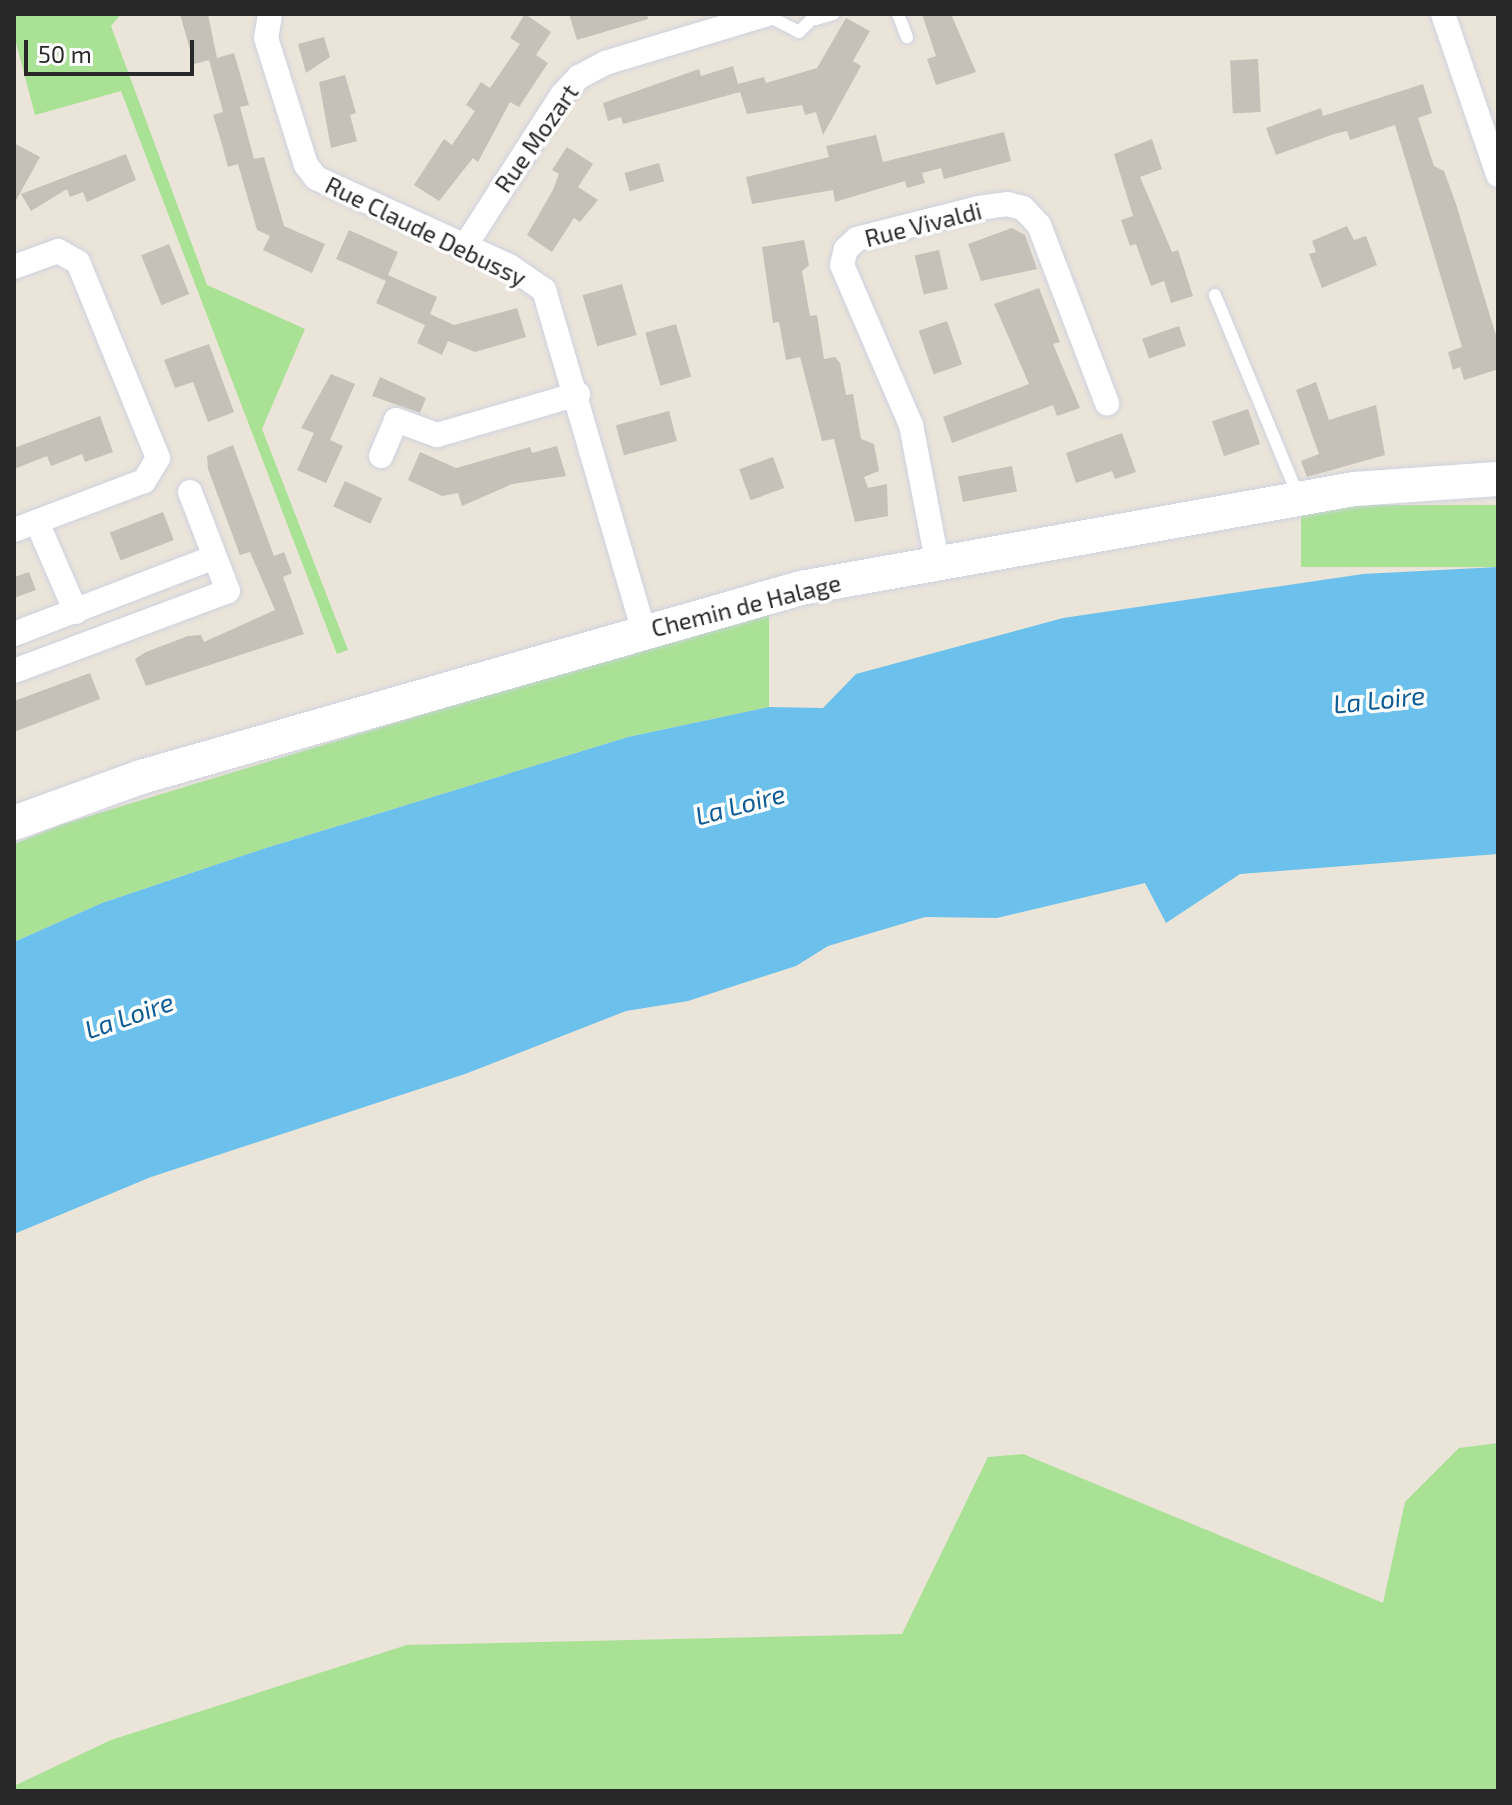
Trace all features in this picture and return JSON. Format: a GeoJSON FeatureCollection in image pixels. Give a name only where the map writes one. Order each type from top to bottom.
{"type":"FeatureCollection","features":[{"type":"Feature","properties":{"kind":"main road","name":"Chemin de Halage"},"geometry":{"type":"LineString","coordinates":[[14,823],[141,777],[801,588],[1298,497],[1498,479]]}},
{"type":"Feature","properties":{"kind":"street","name":"Rue Claude Debussy"},"geometry":{"type":"LineString","coordinates":[[270,14],[266,38],[306,165],[316,178],[465,246],[544,290],[578,394],[644,631]]}},
{"type":"Feature","properties":{"kind":"street","name":"Rue Mozart"},"geometry":{"type":"LineString","coordinates":[[465,246],[562,95],[579,77],[605,63],[767,14]]}},
{"type":"Feature","properties":{"kind":"street"},"geometry":{"type":"LineString","coordinates":[[1443,14],[1488,112],[1498,175]]}},
{"type":"Feature","properties":{"kind":"street","name":"Rue Vivaldi"},"geometry":{"type":"LineString","coordinates":[[937,561],[911,425],[842,265],[846,249],[857,239],[979,208],[1007,204],[1023,208],[1039,225],[1107,403]]}},
{"type":"Feature","properties":{"kind":"street"},"geometry":{"type":"LineString","coordinates":[[14,267],[58,251],[78,262],[158,458],[144,481],[14,530]]}},
{"type":"Feature","properties":{"kind":"street"},"geometry":{"type":"LineString","coordinates":[[381,456],[396,420],[437,435],[578,394]]}},
{"type":"Feature","properties":{"kind":"street"},"geometry":{"type":"LineString","coordinates":[[14,671],[228,591],[190,492]]}},
{"type":"Feature","properties":{"kind":"street"},"geometry":{"type":"LineString","coordinates":[[37,522],[76,612]]}},
{"type":"Feature","properties":{"kind":"street"},"geometry":{"type":"LineString","coordinates":[[14,634],[215,557]]}},
{"type":"Feature","properties":{"kind":"lane"},"geometry":{"type":"LineString","coordinates":[[767,14],[799,32],[816,17],[833,14]]}},
{"type":"Feature","properties":{"kind":"lane"},"geometry":{"type":"LineString","coordinates":[[898,14],[907,37]]}},
{"type":"Feature","properties":{"kind":"lane"},"geometry":{"type":"LineString","coordinates":[[1215,295],[1298,497]]}},
{"type":"Feature","properties":{"kind":"green space"},"geometry":{"type":"Polygon","coordinates":[[[14,14],[121,14],[111,26],[207,285],[305,329],[262,429],[348,650],[337,654],[121,91],[35,115],[14,35],[14,14]]]}},
{"type":"Feature","properties":{"kind":"green space"},"geometry":{"type":"Polygon","coordinates":[[[1301,505],[1498,505],[1498,567],[1301,567],[1301,505]]]}},
{"type":"Feature","properties":{"kind":"green space"},"geometry":{"type":"Polygon","coordinates":[[[769,609],[769,707],[628,737],[266,848],[102,903],[14,942],[14,844],[60,825],[769,609]]]}},
{"type":"Feature","properties":{"kind":"green space"},"geometry":{"type":"Polygon","coordinates":[[[1498,1443],[1498,1791],[14,1791],[14,1786],[111,1740],[407,1645],[902,1634],[988,1457],[1023,1454],[1383,1603],[1405,1502],[1459,1448],[1498,1443]]]}},
{"type":"Feature","properties":{"kind":"water","name":"La Loire"},"geometry":{"type":"Polygon","coordinates":[[[1498,567],[1498,854],[1240,874],[1166,923],[1145,883],[997,918],[925,917],[828,946],[796,966],[688,1001],[626,1011],[465,1074],[151,1177],[14,1234],[14,942],[102,903],[266,848],[628,737],[769,707],[823,708],[856,674],[1063,618],[1363,574],[1498,567]]]}},
{"type":"Feature","properties":{"kind":"building"},"geometry":{"type":"Polygon","coordinates":[[[180,14],[208,14],[217,58],[234,53],[249,105],[240,107],[254,159],[264,157],[284,226],[325,244],[312,273],[263,250],[270,236],[257,230],[238,164],[228,167],[213,115],[223,112],[209,60],[194,64],[180,14]]]}},
{"type":"Feature","properties":{"kind":"building"},"geometry":{"type":"Polygon","coordinates":[[[525,14],[551,32],[536,55],[548,63],[519,107],[510,102],[478,162],[473,158],[439,201],[414,185],[444,139],[452,145],[475,111],[466,105],[481,82],[490,88],[520,44],[510,38],[525,14]]]}},
{"type":"Feature","properties":{"kind":"building"},"geometry":{"type":"Polygon","coordinates":[[[569,14],[647,14],[648,19],[577,40],[569,14]]]}},
{"type":"Feature","properties":{"kind":"building"},"geometry":{"type":"Polygon","coordinates":[[[922,14],[951,14],[976,72],[936,85],[927,59],[936,56],[922,14]]]}},
{"type":"Feature","properties":{"kind":"building"},"geometry":{"type":"Polygon","coordinates":[[[846,18],[870,31],[853,61],[861,66],[823,135],[816,112],[805,115],[802,105],[747,114],[740,92],[623,124],[621,117],[608,121],[603,103],[699,69],[701,76],[733,66],[738,84],[764,77],[766,83],[817,68],[846,18]]]}},
{"type":"Feature","properties":{"kind":"building"},"geometry":{"type":"Polygon","coordinates":[[[324,37],[330,57],[306,73],[298,44],[324,37]]]}},
{"type":"Feature","properties":{"kind":"building"},"geometry":{"type":"Polygon","coordinates":[[[1258,59],[1261,112],[1233,113],[1230,60],[1258,59]]]}},
{"type":"Feature","properties":{"kind":"building"},"geometry":{"type":"Polygon","coordinates":[[[345,75],[356,113],[350,115],[357,141],[331,148],[319,82],[345,75]]]}},
{"type":"Feature","properties":{"kind":"building"},"geometry":{"type":"Polygon","coordinates":[[[1423,84],[1432,113],[1418,118],[1434,166],[1444,171],[1456,204],[1498,342],[1496,370],[1464,380],[1460,367],[1453,370],[1448,352],[1462,347],[1395,125],[1350,140],[1347,131],[1334,134],[1276,155],[1266,128],[1321,108],[1323,116],[1423,84]]]}},
{"type":"Feature","properties":{"kind":"building"},"geometry":{"type":"Polygon","coordinates":[[[1004,132],[1011,161],[944,179],[941,168],[922,173],[925,183],[907,188],[905,181],[835,202],[833,190],[752,204],[746,177],[829,157],[826,146],[876,135],[883,162],[1004,132]]]}},
{"type":"Feature","properties":{"kind":"building"},"geometry":{"type":"Polygon","coordinates":[[[1152,139],[1162,169],[1140,177],[1172,252],[1178,250],[1193,296],[1171,303],[1164,281],[1151,286],[1136,244],[1130,246],[1121,220],[1133,216],[1114,154],[1152,139]]]}},
{"type":"Feature","properties":{"kind":"building"},"geometry":{"type":"Polygon","coordinates":[[[14,143],[40,157],[14,204],[14,143]]]}},
{"type":"Feature","properties":{"kind":"building"},"geometry":{"type":"Polygon","coordinates":[[[567,147],[593,164],[578,187],[598,200],[580,222],[574,218],[552,252],[527,235],[553,190],[559,174],[552,170],[567,147]]]}},
{"type":"Feature","properties":{"kind":"building"},"geometry":{"type":"Polygon","coordinates":[[[126,154],[136,180],[87,202],[83,192],[70,197],[67,189],[31,211],[21,194],[126,154]]]}},
{"type":"Feature","properties":{"kind":"building"},"geometry":{"type":"Polygon","coordinates":[[[659,163],[664,181],[630,191],[624,173],[659,163]]]}},
{"type":"Feature","properties":{"kind":"building"},"geometry":{"type":"Polygon","coordinates":[[[1347,226],[1354,240],[1366,236],[1377,265],[1322,288],[1309,254],[1316,252],[1312,241],[1347,226]]]}},
{"type":"Feature","properties":{"kind":"building"},"geometry":{"type":"Polygon","coordinates":[[[1012,228],[1025,235],[1037,269],[981,281],[968,244],[1012,228]]]}},
{"type":"Feature","properties":{"kind":"building"},"geometry":{"type":"Polygon","coordinates":[[[349,230],[398,252],[388,275],[437,297],[430,314],[454,325],[517,308],[526,337],[475,352],[448,341],[442,355],[417,343],[425,325],[376,303],[386,281],[336,259],[349,230]]]}},
{"type":"Feature","properties":{"kind":"building"},"geometry":{"type":"Polygon","coordinates":[[[804,240],[809,265],[802,271],[810,316],[817,315],[824,359],[835,357],[840,363],[846,395],[853,394],[861,439],[874,444],[879,471],[864,477],[868,488],[887,484],[888,516],[855,522],[834,439],[822,441],[800,357],[786,360],[779,322],[773,323],[762,247],[804,240]]]}},
{"type":"Feature","properties":{"kind":"building"},"geometry":{"type":"Polygon","coordinates":[[[169,244],[189,294],[161,305],[141,255],[169,244]]]}},
{"type":"Feature","properties":{"kind":"building"},"geometry":{"type":"Polygon","coordinates":[[[939,250],[948,289],[924,295],[915,256],[939,250]]]}},
{"type":"Feature","properties":{"kind":"building"},"geometry":{"type":"Polygon","coordinates":[[[622,284],[637,335],[597,346],[583,295],[622,284]]]}},
{"type":"Feature","properties":{"kind":"building"},"geometry":{"type":"Polygon","coordinates":[[[1039,288],[1060,342],[1053,344],[1080,408],[1057,416],[1053,405],[952,443],[943,417],[1029,384],[994,304],[1039,288]]]}},
{"type":"Feature","properties":{"kind":"building"},"geometry":{"type":"Polygon","coordinates":[[[947,321],[962,364],[934,374],[919,331],[947,321]]]}},
{"type":"Feature","properties":{"kind":"building"},"geometry":{"type":"Polygon","coordinates":[[[676,324],[691,377],[660,386],[645,333],[676,324]]]}},
{"type":"Feature","properties":{"kind":"building"},"geometry":{"type":"Polygon","coordinates":[[[1179,326],[1186,346],[1149,359],[1142,339],[1179,326]]]}},
{"type":"Feature","properties":{"kind":"building"},"geometry":{"type":"Polygon","coordinates":[[[209,344],[234,412],[208,422],[193,382],[175,388],[164,360],[209,344]]]}},
{"type":"Feature","properties":{"kind":"building"},"geometry":{"type":"Polygon","coordinates":[[[331,374],[355,384],[330,440],[343,446],[326,483],[297,470],[314,433],[301,428],[331,374]]]}},
{"type":"Feature","properties":{"kind":"building"},"geometry":{"type":"Polygon","coordinates":[[[380,377],[426,398],[420,413],[372,396],[380,377]]]}},
{"type":"Feature","properties":{"kind":"building"},"geometry":{"type":"Polygon","coordinates":[[[1316,382],[1329,420],[1376,405],[1385,455],[1307,477],[1301,461],[1319,454],[1296,390],[1316,382]]]}},
{"type":"Feature","properties":{"kind":"building"},"geometry":{"type":"Polygon","coordinates":[[[1248,409],[1260,444],[1224,456],[1212,421],[1248,409]]]}},
{"type":"Feature","properties":{"kind":"building"},"geometry":{"type":"Polygon","coordinates":[[[669,411],[677,441],[624,455],[616,425],[669,411]]]}},
{"type":"Feature","properties":{"kind":"building"},"geometry":{"type":"Polygon","coordinates":[[[100,416],[113,452],[85,462],[82,454],[51,466],[47,456],[14,469],[14,448],[100,416]]]}},
{"type":"Feature","properties":{"kind":"building"},"geometry":{"type":"Polygon","coordinates":[[[1122,433],[1136,472],[1115,479],[1112,471],[1076,483],[1066,453],[1122,433]]]}},
{"type":"Feature","properties":{"kind":"building"},"geometry":{"type":"Polygon","coordinates":[[[233,445],[274,556],[284,552],[292,573],[283,577],[304,634],[146,686],[135,659],[146,652],[188,636],[201,635],[204,642],[275,610],[250,552],[240,555],[208,469],[207,456],[233,445]]]}},
{"type":"Feature","properties":{"kind":"building"},"geometry":{"type":"Polygon","coordinates":[[[557,446],[566,476],[512,484],[462,506],[458,493],[442,496],[408,480],[420,452],[456,468],[530,447],[532,453],[557,446]]]}},
{"type":"Feature","properties":{"kind":"building"},"geometry":{"type":"Polygon","coordinates":[[[773,457],[784,488],[750,500],[739,469],[773,457]]]}},
{"type":"Feature","properties":{"kind":"building"},"geometry":{"type":"Polygon","coordinates":[[[1012,466],[1017,492],[963,502],[958,476],[1012,466]]]}},
{"type":"Feature","properties":{"kind":"building"},"geometry":{"type":"Polygon","coordinates":[[[345,481],[382,498],[370,524],[333,506],[345,481]]]}},
{"type":"Feature","properties":{"kind":"building"},"geometry":{"type":"Polygon","coordinates":[[[163,512],[174,540],[121,560],[110,532],[163,512]]]}},
{"type":"Feature","properties":{"kind":"building"},"geometry":{"type":"Polygon","coordinates":[[[29,572],[36,590],[14,598],[14,577],[29,572]]]}},
{"type":"Feature","properties":{"kind":"building"},"geometry":{"type":"Polygon","coordinates":[[[90,673],[100,699],[14,732],[14,701],[90,673]]]}}]}
